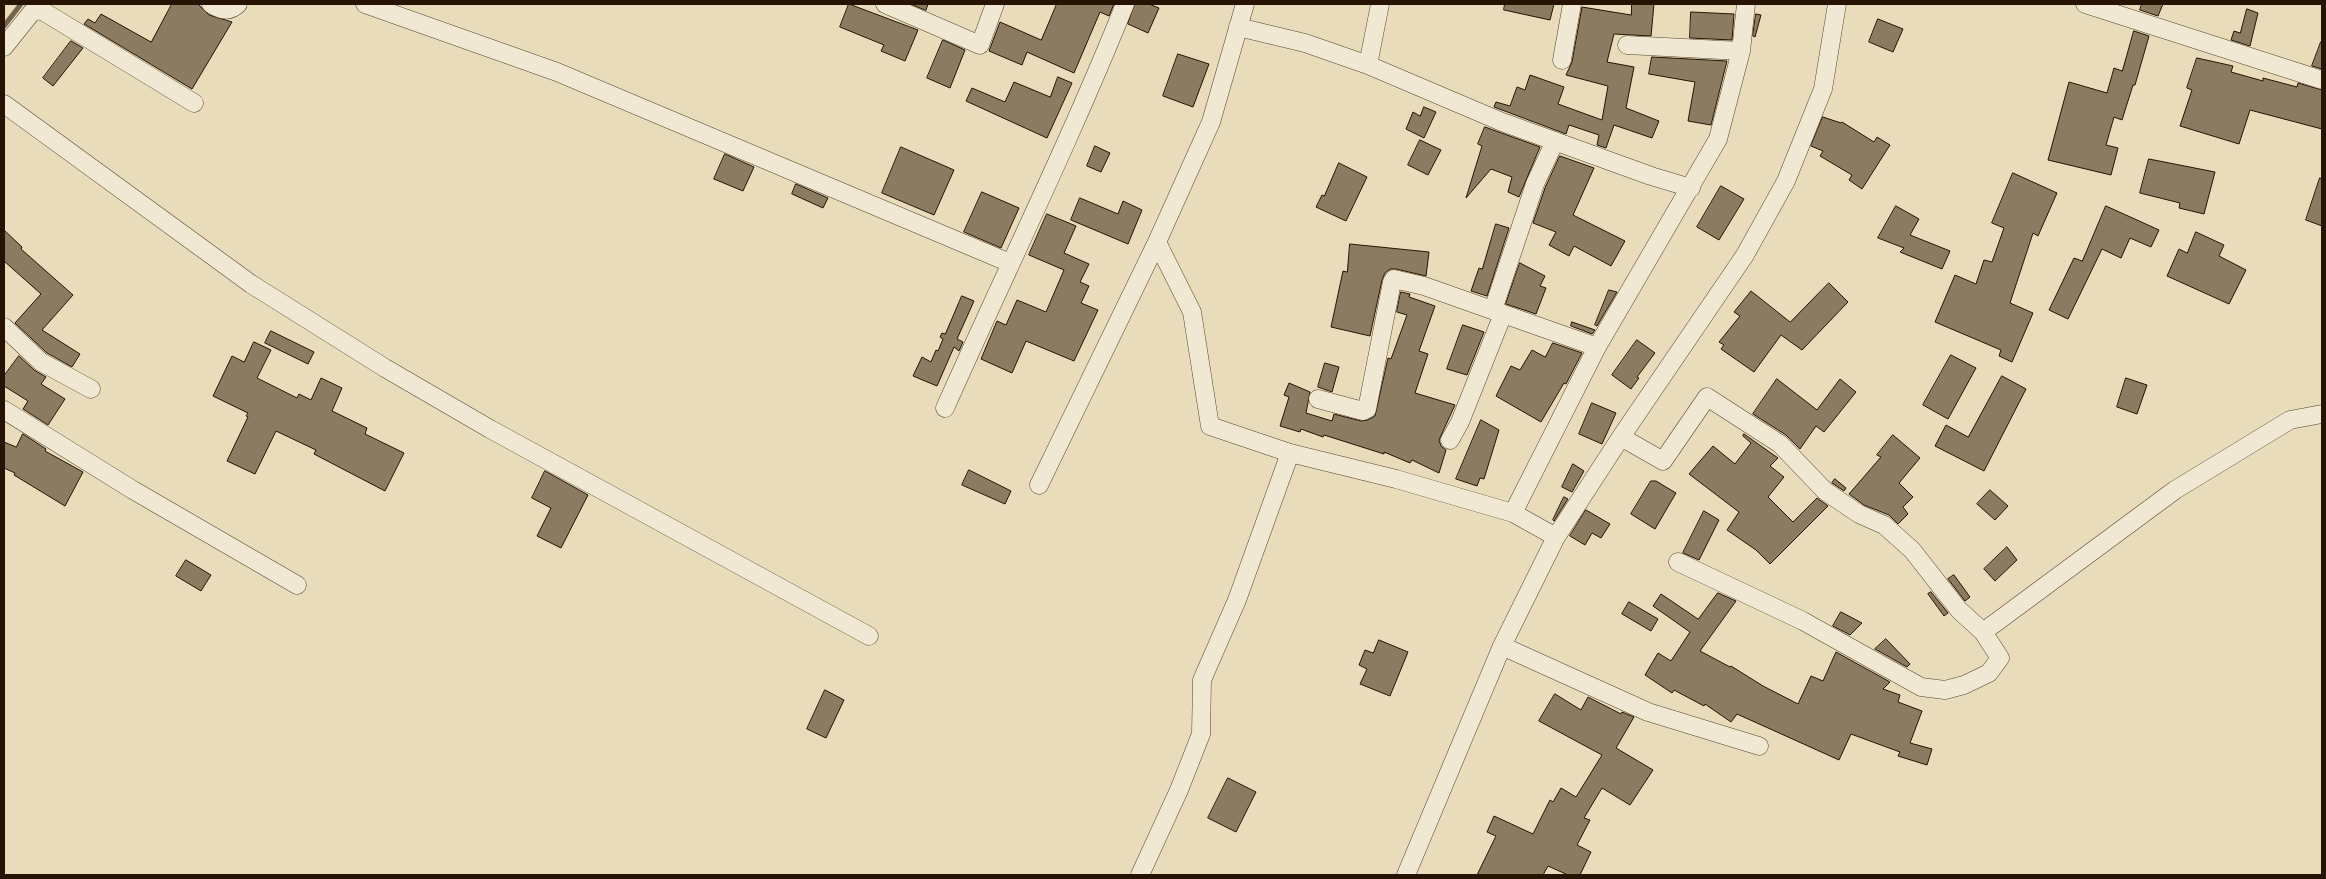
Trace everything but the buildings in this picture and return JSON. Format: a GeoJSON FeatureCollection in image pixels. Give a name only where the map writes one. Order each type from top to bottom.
{"type":"FeatureCollection","features":[{"type":"Feature","properties":{"kind":"street"},"geometry":{"type":"LineString","coordinates":[[211,4],[225,10],[231,10],[238,4]]}},
{"type":"Feature","properties":{"kind":"street"},"geometry":{"type":"LineString","coordinates":[[365,4],[557,72],[1010,263]]}},
{"type":"Feature","properties":{"kind":"street"},"geometry":{"type":"LineString","coordinates":[[885,4],[980,45],[995,4]]}},
{"type":"Feature","properties":{"kind":"street"},"geometry":{"type":"LineString","coordinates":[[945,408],[1010,263],[1065,147],[1125,4]]}},
{"type":"Feature","properties":{"kind":"street"},"geometry":{"type":"LineString","coordinates":[[1039,486],[1157,242],[1211,122],[1245,4]]}},
{"type":"Feature","properties":{"kind":"street"},"geometry":{"type":"LineString","coordinates":[[1368,65],[1380,4]]}},
{"type":"Feature","properties":{"kind":"street"},"geometry":{"type":"LineString","coordinates":[[1562,60],[1572,4]]}},
{"type":"Feature","properties":{"kind":"street"},"geometry":{"type":"LineString","coordinates":[[1513,513],[1597,347],[1718,139],[1741,51],[1746,4]]}},
{"type":"Feature","properties":{"kind":"street"},"geometry":{"type":"LineString","coordinates":[[1406,875],[1502,646],[1556,537],[1621,437],[1745,255],[1786,180],[1823,89],[1837,4]]}},
{"type":"Feature","properties":{"kind":"street"},"geometry":{"type":"LineString","coordinates":[[2085,4],[2322,80]]}},
{"type":"Feature","properties":{"kind":"street"},"geometry":{"type":"LineString","coordinates":[[4,47],[32,12],[41,10],[194,103]]}},
{"type":"Feature","properties":{"kind":"street"},"geometry":{"type":"LineString","coordinates":[[1238,27],[1305,43],[1368,65],[1468,108],[1651,176],[1691,188]]}},
{"type":"Feature","properties":{"kind":"street"},"geometry":{"type":"LineString","coordinates":[[1628,45],[1741,51]]}},
{"type":"Feature","properties":{"kind":"street"},"geometry":{"type":"LineString","coordinates":[[4,104],[251,284],[385,368],[490,429],[869,636]]}},
{"type":"Feature","properties":{"kind":"street"},"geometry":{"type":"LineString","coordinates":[[1450,440],[1460,422],[1498,312],[1535,184],[1555,141]]}},
{"type":"Feature","properties":{"kind":"street"},"geometry":{"type":"LineString","coordinates":[[1157,242],[1192,312],[1210,426],[1290,454],[1396,479],[1513,513],[1556,537]]}},
{"type":"Feature","properties":{"kind":"street"},"geometry":{"type":"LineString","coordinates":[[1318,399],[1364,411],[1369,406],[1394,279],[1424,286],[1597,347]]}},
{"type":"Feature","properties":{"kind":"street"},"geometry":{"type":"LineString","coordinates":[[4,328],[42,362],[91,389]]}},
{"type":"Feature","properties":{"kind":"street"},"geometry":{"type":"LineString","coordinates":[[1621,437],[1663,461],[1707,397],[1780,444],[1825,490],[1859,514],[1884,524],[1912,550],[1960,610],[1983,632],[2000,658],[1989,674],[1964,685],[1945,690],[1921,687],[1803,621],[1678,562]]}},
{"type":"Feature","properties":{"kind":"street"},"geometry":{"type":"LineString","coordinates":[[4,410],[133,490],[297,585]]}},
{"type":"Feature","properties":{"kind":"street"},"geometry":{"type":"LineString","coordinates":[[1983,632],[2175,490],[2290,420],[2322,414]]}},
{"type":"Feature","properties":{"kind":"street"},"geometry":{"type":"LineString","coordinates":[[1140,875],[1179,790],[1201,734],[1202,680],[1237,600],[1290,454]]}},
{"type":"Feature","properties":{"kind":"street"},"geometry":{"type":"LineString","coordinates":[[1502,646],[1648,712],[1759,746]]}},
{"type":"Feature","properties":{"kind":"waterway"},"geometry":{"type":"LineString","coordinates":[[4,26],[21,4]]}}]}
